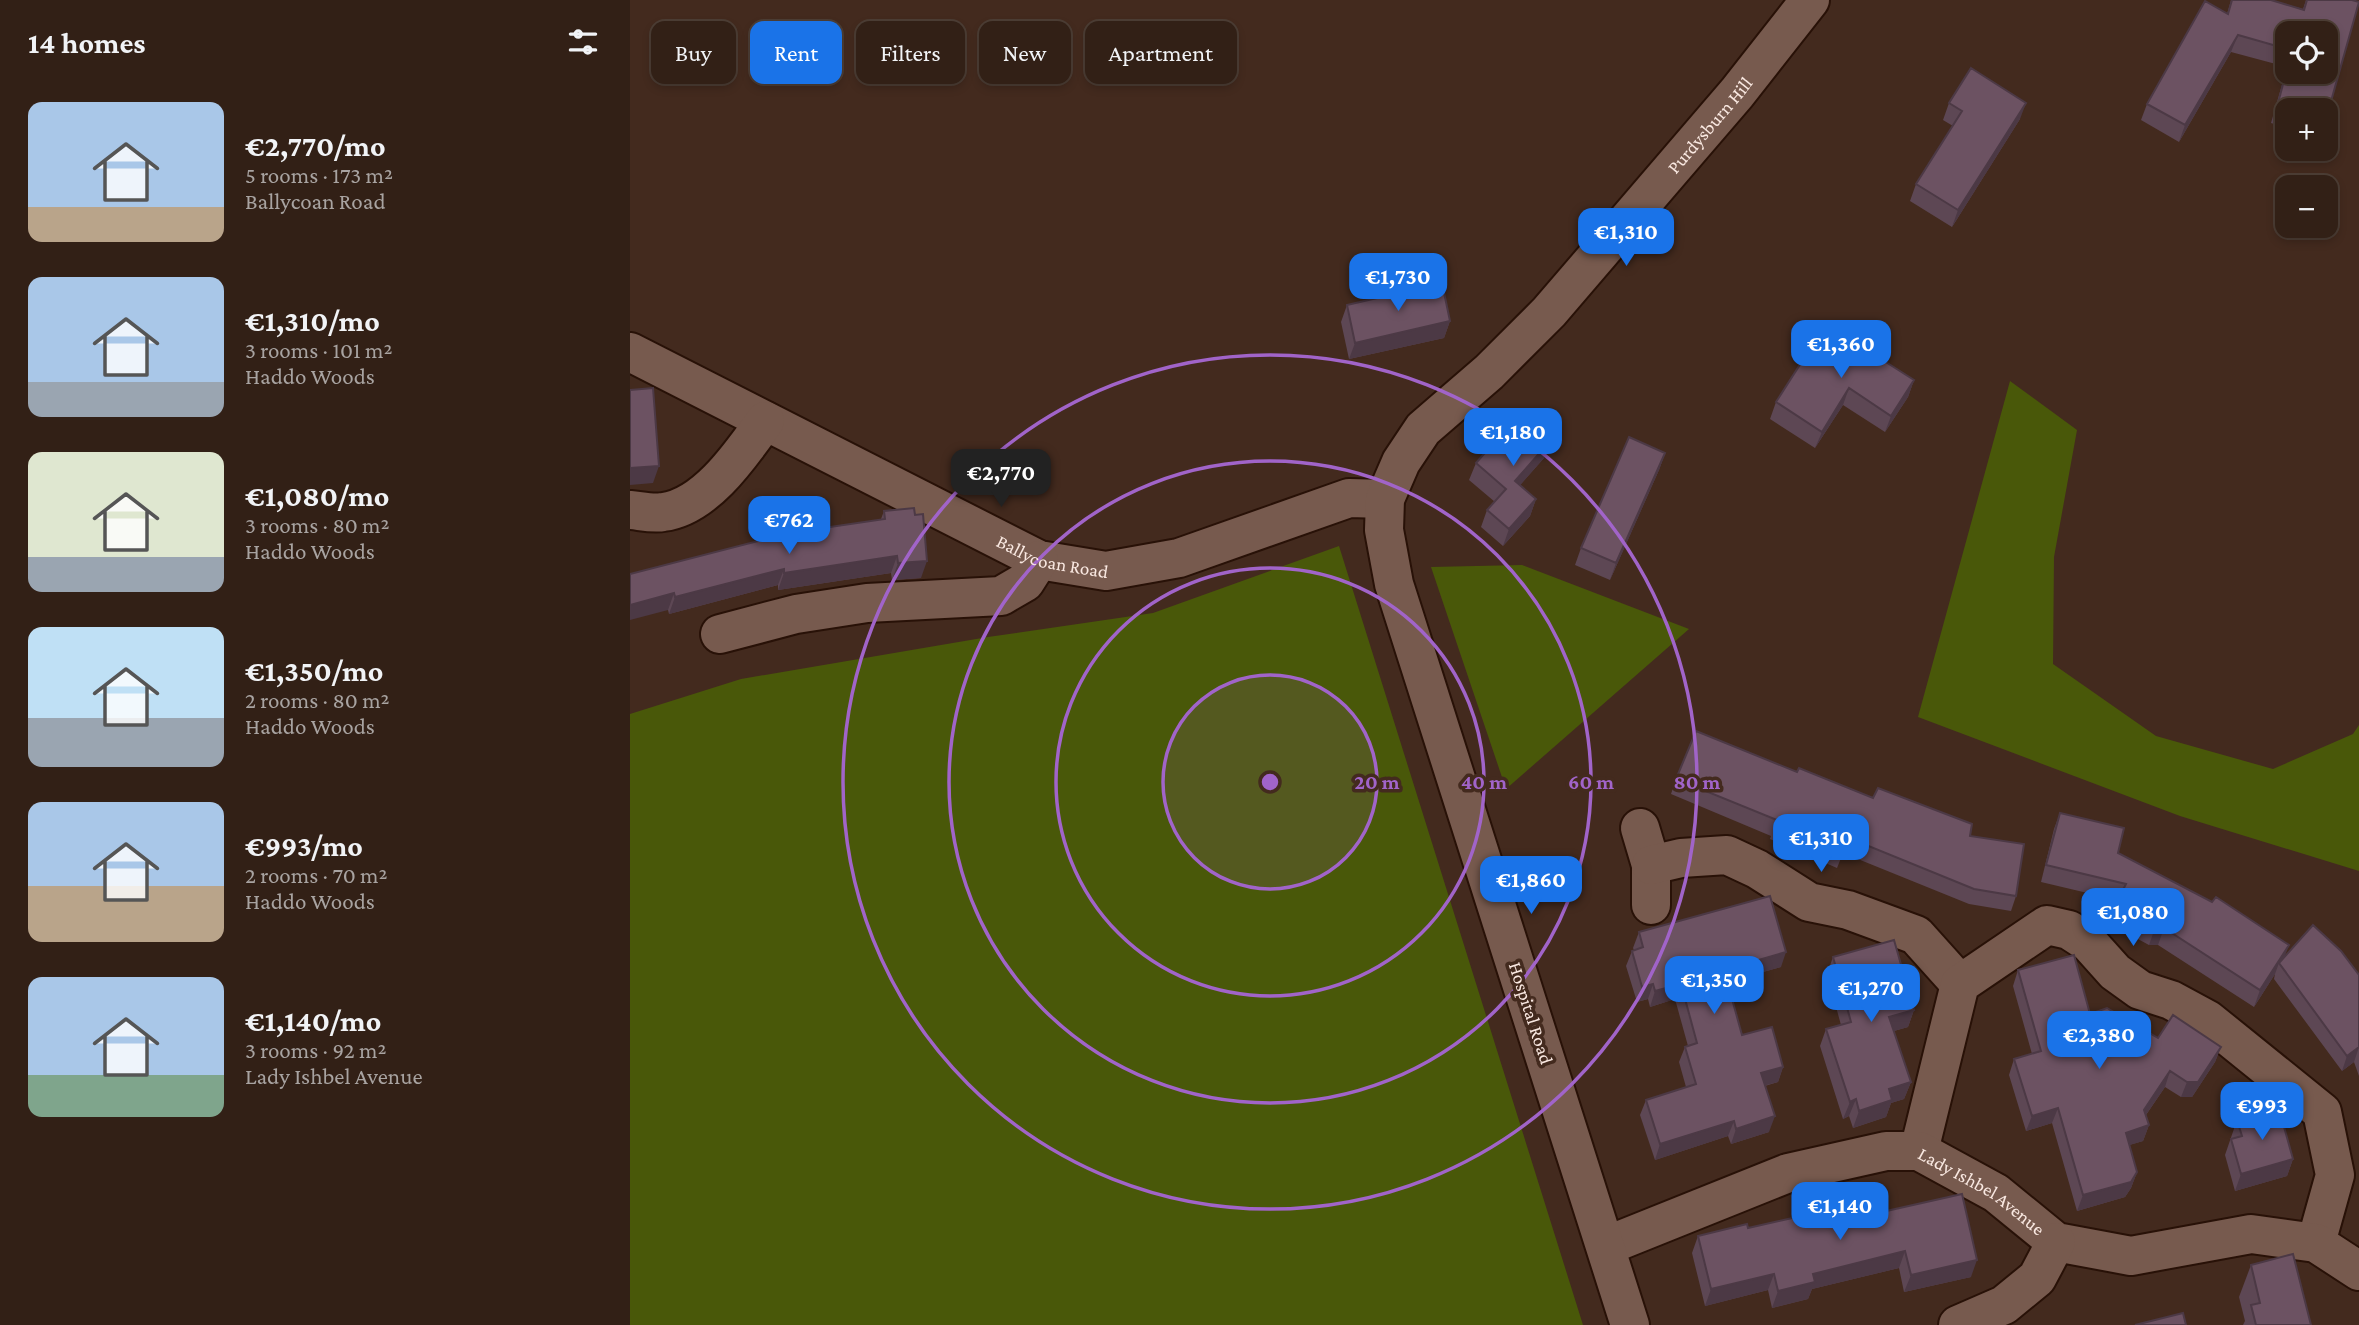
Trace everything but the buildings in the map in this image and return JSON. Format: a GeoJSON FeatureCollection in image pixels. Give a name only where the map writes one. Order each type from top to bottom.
{"type":"FeatureCollection","features":[{"type":"Feature","properties":{"kind":"street","name":"Purdysburn Hill"},"geometry":{"type":"LineString","coordinates":[[1385,499],[1401,462],[1423,429],[1489,373],[1549,312],[1737,93],[1810,0]]}},
{"type":"Feature","properties":{"kind":"street","name":"Ballycoan Road"},"geometry":{"type":"LineString","coordinates":[[630,352],[1039,560],[1106,571],[1179,558],[1349,498],[1385,499]]}},
{"type":"Feature","properties":{"kind":"street"},"geometry":{"type":"LineString","coordinates":[[630,510],[665,512],[693,500],[728,471],[765,421]]}},
{"type":"Feature","properties":{"kind":"street","name":"Hospital Road"},"geometry":{"type":"LineString","coordinates":[[1385,499],[1384,530],[1394,584],[1630,1325]]}},
{"type":"Feature","properties":{"kind":"street"},"geometry":{"type":"LineString","coordinates":[[720,634],[796,614],[856,605],[1001,596],[1025,582],[1039,560]]}},
{"type":"Feature","properties":{"kind":"street"},"geometry":{"type":"LineString","coordinates":[[1640,828],[1651,865],[1651,905]]}},
{"type":"Feature","properties":{"kind":"street"},"geometry":{"type":"LineString","coordinates":[[1651,865],[1727,855],[1757,869],[1809,902],[1848,910],[1916,935],[1960,984]]}},
{"type":"Feature","properties":{"kind":"street"},"geometry":{"type":"LineString","coordinates":[[1919,1151],[1960,984],[2047,925],[2069,930],[2089,943],[2115,972],[2140,990],[2171,1000],[2208,1020],[2322,1112],[2335,1175],[2316,1243]]}},
{"type":"Feature","properties":{"kind":"street","name":"Lady Ishbel Avenue"},"geometry":{"type":"LineString","coordinates":[[1606,1246],[1788,1173],[1886,1151],[1919,1151],[1996,1193],[2056,1242],[2131,1256],[2251,1234],[2316,1243],[2359,1271]]}},
{"type":"Feature","properties":{"kind":"street"},"geometry":{"type":"LineString","coordinates":[[1958,1325],[2004,1306],[2037,1278],[2056,1242]]}},
{"type":"Feature","properties":{"kind":"green space"},"geometry":{"type":"Polygon","coordinates":[[[2010,381],[2077,430],[2054,557],[2053,664],[2156,736],[2273,769],[2353,734],[2359,725],[2359,871],[2180,816],[1918,717],[2010,381]]]}},
{"type":"Feature","properties":{"kind":"green space"},"geometry":{"type":"Polygon","coordinates":[[[1339,546],[1583,1325],[630,1325],[630,714],[741,679],[988,637],[1153,613],[1339,546]]]}},
{"type":"Feature","properties":{"kind":"green space"},"geometry":{"type":"Polygon","coordinates":[[[1522,565],[1689,629],[1506,789],[1431,567],[1522,565]]]}}]}
